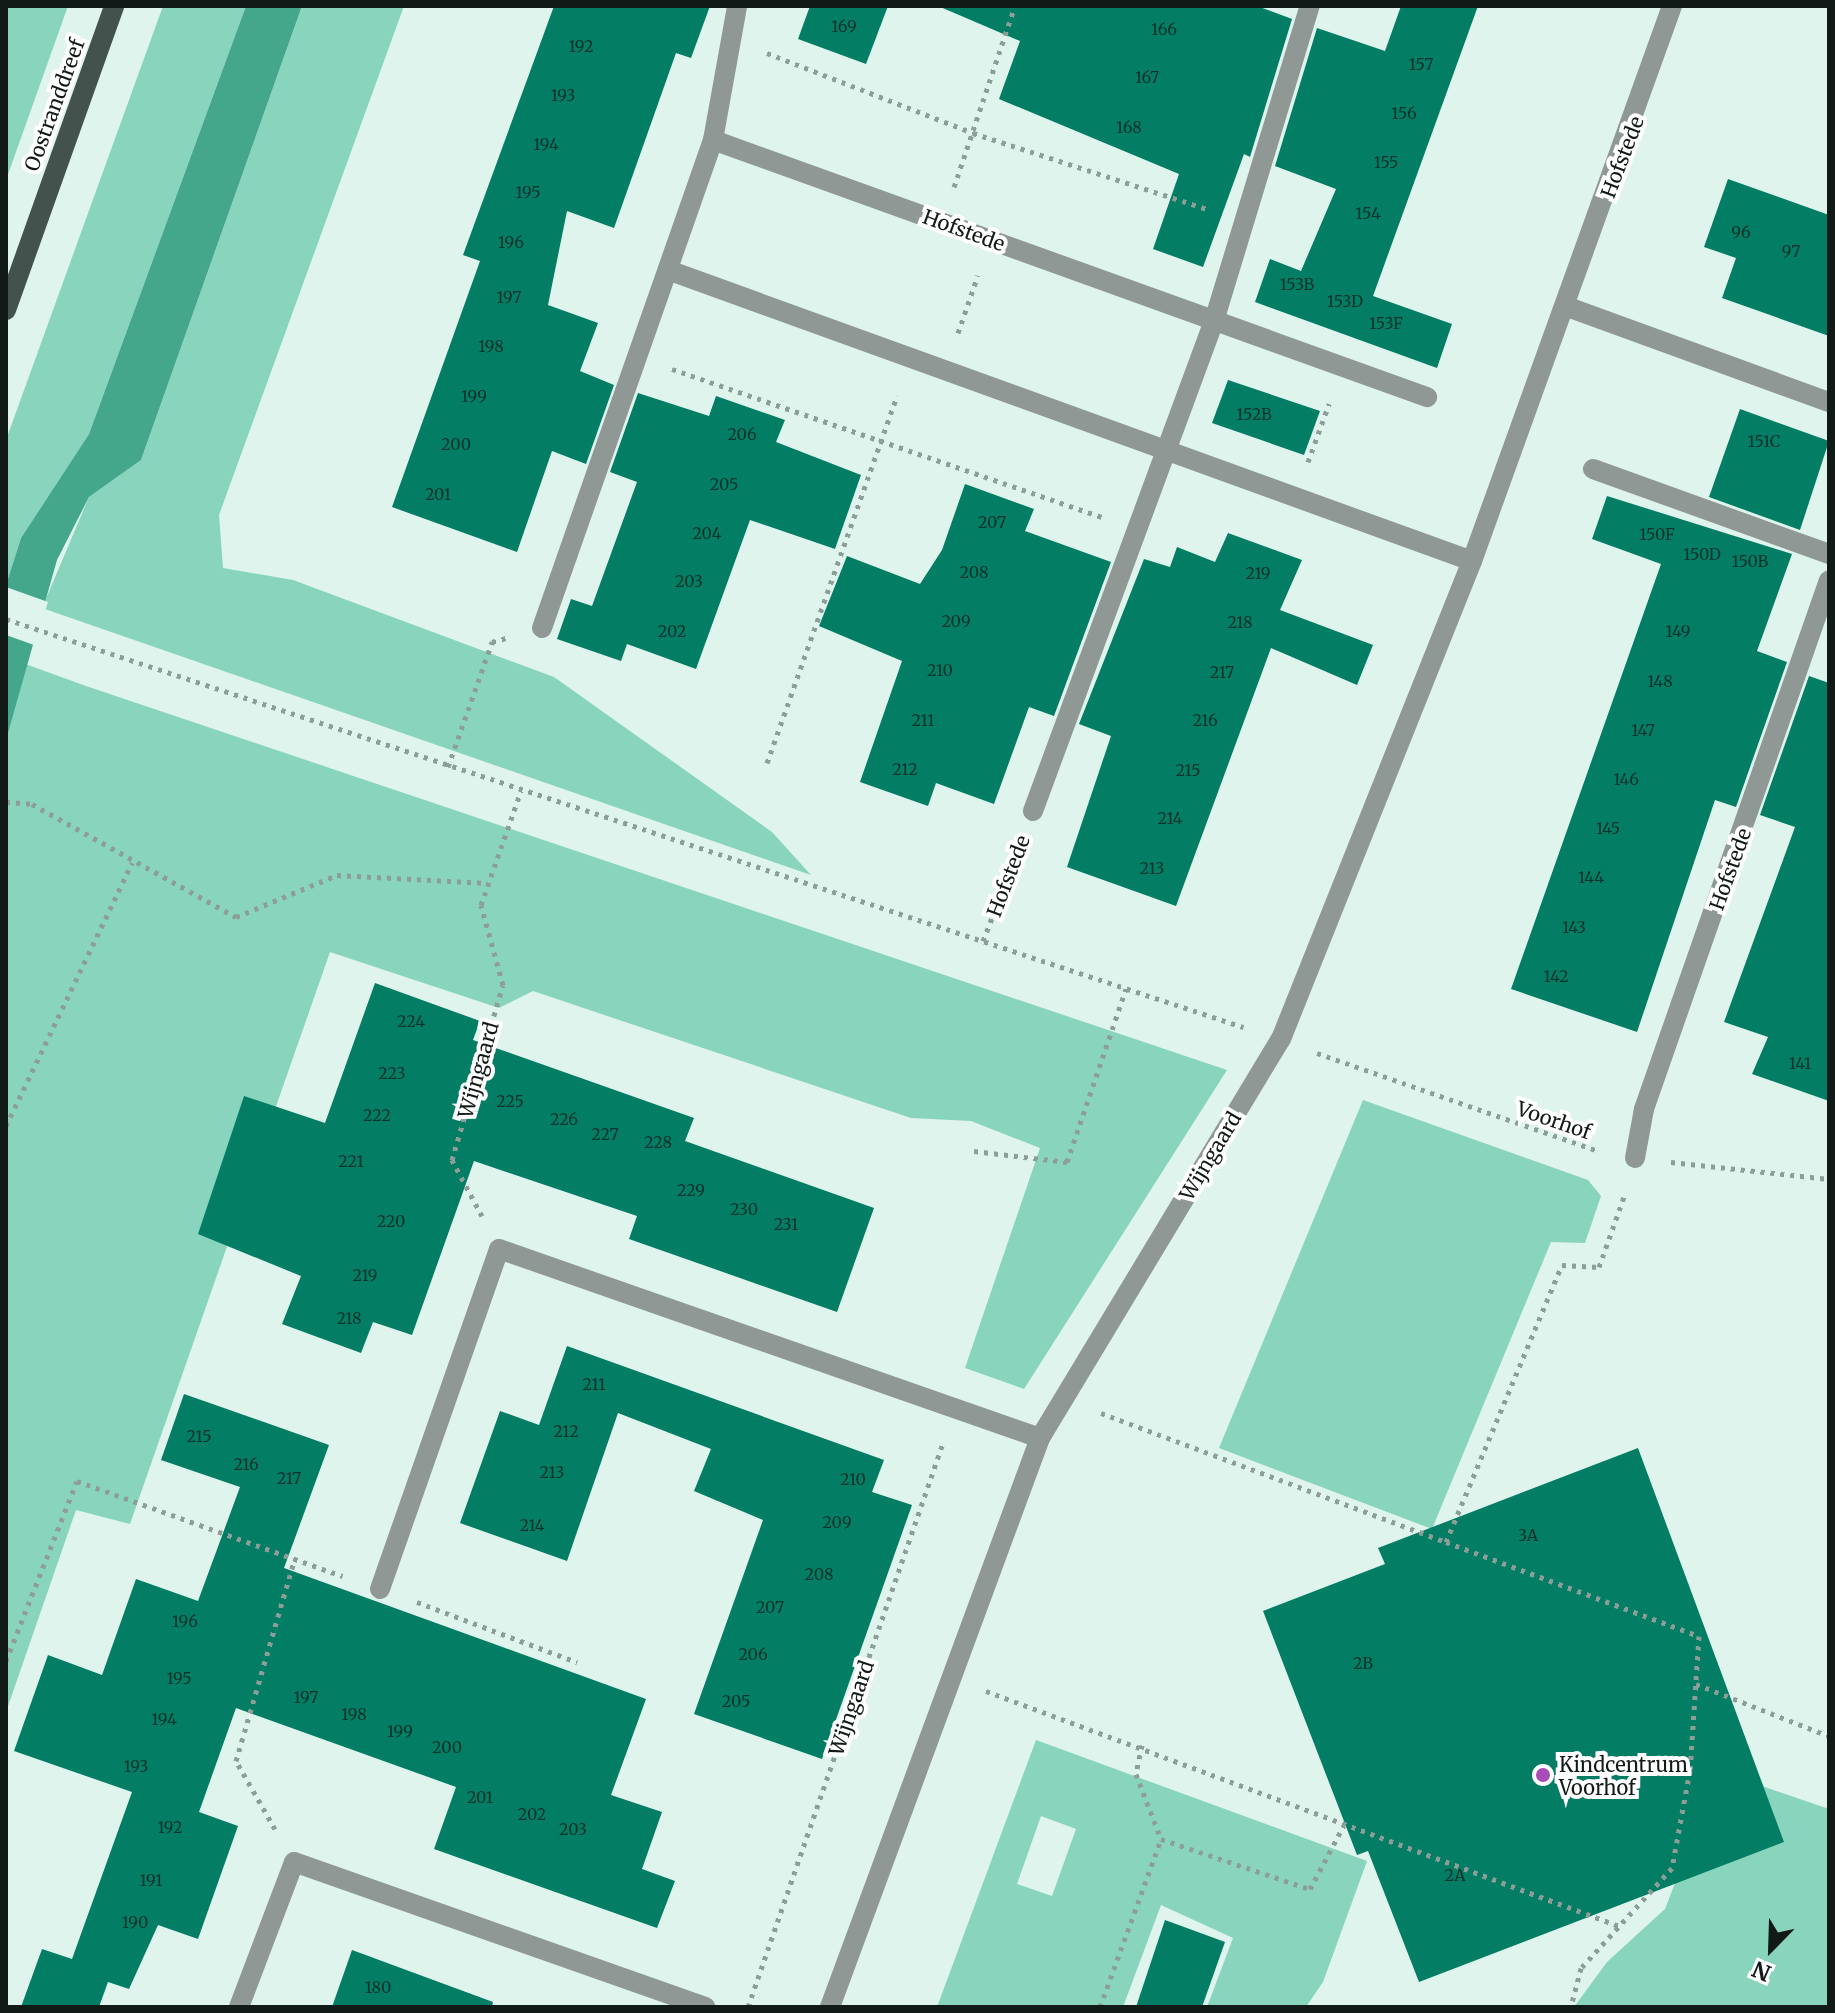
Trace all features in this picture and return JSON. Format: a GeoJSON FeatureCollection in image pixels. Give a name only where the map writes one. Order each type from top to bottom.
{"type":"FeatureCollection","features":[{"type":"Feature","properties":{"kind":"main road","name":"Oostranddreef"},"geometry":{"type":"LineString","coordinates":[[6,310],[114,6]]}},
{"type":"Feature","properties":{"kind":"street"},"geometry":{"type":"LineString","coordinates":[[542,628],[713,140],[726,37],[737,6]]}},
{"type":"Feature","properties":{"kind":"street","name":"Hofstede"},"geometry":{"type":"LineString","coordinates":[[1033,811],[1140,530],[1214,321],[1241,220],[1310,6]]}},
{"type":"Feature","properties":{"kind":"street","name":"Hofstede"},"geometry":{"type":"LineString","coordinates":[[1281,1039],[1472,561],[1672,6]]}},
{"type":"Feature","properties":{"kind":"street","name":"Hofstede"},"geometry":{"type":"LineString","coordinates":[[713,140],[1427,397]]}},
{"type":"Feature","properties":{"kind":"street"},"geometry":{"type":"LineString","coordinates":[[668,270],[1472,561]]}},
{"type":"Feature","properties":{"kind":"street"},"geometry":{"type":"LineString","coordinates":[[1565,306],[1829,402]]}},
{"type":"Feature","properties":{"kind":"street"},"geometry":{"type":"LineString","coordinates":[[1593,469],[1829,554]]}},
{"type":"Feature","properties":{"kind":"street","name":"Hofstede"},"geometry":{"type":"LineString","coordinates":[[1635,1158],[1644,1109],[1829,580]]}},
{"type":"Feature","properties":{"kind":"street","name":"Wijngaard"},"geometry":{"type":"LineString","coordinates":[[830,2007],[1040,1438],[1281,1039]]}},
{"type":"Feature","properties":{"kind":"street"},"geometry":{"type":"LineString","coordinates":[[380,1589],[499,1249],[1040,1438]]}},
{"type":"Feature","properties":{"kind":"street"},"geometry":{"type":"LineString","coordinates":[[239,2007],[294,1862],[705,2007]]}},
{"type":"Feature","properties":{"kind":"path"},"geometry":{"type":"LineString","coordinates":[[964,163],[1015,6]]}},
{"type":"Feature","properties":{"kind":"path"},"geometry":{"type":"LineString","coordinates":[[726,37],[973,133],[1241,220]]}},
{"type":"Feature","properties":{"kind":"path"},"geometry":{"type":"LineString","coordinates":[[945,370],[990,240]]}},
{"type":"Feature","properties":{"kind":"path"},"geometry":{"type":"LineString","coordinates":[[637,357],[1140,530]]}},
{"type":"Feature","properties":{"kind":"path"},"geometry":{"type":"LineString","coordinates":[[767,763],[910,357]]}},
{"type":"Feature","properties":{"kind":"path"},"geometry":{"type":"LineString","coordinates":[[1294,497],[1342,367]]}},
{"type":"Feature","properties":{"kind":"path","name":"Voorhof"},"geometry":{"type":"LineString","coordinates":[[6,619],[1281,1039],[1589,1150],[1635,1158],[1829,1179]]}},
{"type":"Feature","properties":{"kind":"path"},"geometry":{"type":"LineString","coordinates":[[448,767],[492,642]]}},
{"type":"Feature","properties":{"kind":"path","name":"Wijngaard"},"geometry":{"type":"LineString","coordinates":[[499,1249],[452,1160],[503,985],[481,905],[521,791]]}},
{"type":"Feature","properties":{"kind":"path"},"geometry":{"type":"LineString","coordinates":[[6,802],[32,804],[132,863],[236,917],[337,875],[487,883]]}},
{"type":"Feature","properties":{"kind":"path","name":"Hofstede"},"geometry":{"type":"LineString","coordinates":[[983,941],[1033,811]]}},
{"type":"Feature","properties":{"kind":"path"},"geometry":{"type":"LineString","coordinates":[[6,1126],[132,863]]}},
{"type":"Feature","properties":{"kind":"path"},"geometry":{"type":"LineString","coordinates":[[974,1151],[1067,1162],[1126,989]]}},
{"type":"Feature","properties":{"kind":"path"},"geometry":{"type":"LineString","coordinates":[[1446,1542],[1562,1265],[1599,1267],[1635,1158]]}},
{"type":"Feature","properties":{"kind":"path"},"geometry":{"type":"LineString","coordinates":[[1063,1399],[1699,1636],[1696,1684],[1672,1868],[1581,1968],[1571,2007]]}},
{"type":"Feature","properties":{"kind":"path","name":"Wijngaard"},"geometry":{"type":"LineString","coordinates":[[748,2007],[955,1408]]}},
{"type":"Feature","properties":{"kind":"path"},"geometry":{"type":"LineString","coordinates":[[6,1661],[77,1481],[577,1662]]}},
{"type":"Feature","properties":{"kind":"path"},"geometry":{"type":"LineString","coordinates":[[294,1862],[236,1761],[295,1558]]}},
{"type":"Feature","properties":{"kind":"path"},"geometry":{"type":"LineString","coordinates":[[951,1679],[1142,1745],[1344,1825],[1619,1926]]}},
{"type":"Feature","properties":{"kind":"path"},"geometry":{"type":"LineString","coordinates":[[1696,1684],[1829,1736]]}},
{"type":"Feature","properties":{"kind":"path"},"geometry":{"type":"LineString","coordinates":[[1100,2007],[1161,1839],[1136,1774],[1142,1745]]}},
{"type":"Feature","properties":{"kind":"path"},"geometry":{"type":"LineString","coordinates":[[1161,1839],[1310,1889],[1344,1825]]}},
{"type":"Feature","properties":{"kind":"shaded area"},"geometry":{"type":"Polygon","coordinates":[[[6,6],[68,6],[6,180],[6,6]]]}},
{"type":"Feature","properties":{"kind":"shaded area"},"geometry":{"type":"Polygon","coordinates":[[[163,6],[246,6],[89,434],[21,538],[6,585],[6,440],[163,6]]]}},
{"type":"Feature","properties":{"kind":"shaded area"},"geometry":{"type":"Polygon","coordinates":[[[246,6],[302,6],[141,460],[89,497],[57,560],[6,740],[6,585],[21,538],[89,434],[246,6]]]}},
{"type":"Feature","properties":{"kind":"shaded area"},"geometry":{"type":"Polygon","coordinates":[[[302,6],[404,6],[219,515],[223,568],[293,580],[554,677],[772,832],[811,875],[42,608],[89,497],[141,460],[302,6]]]}},
{"type":"Feature","properties":{"kind":"shaded area"},"geometry":{"type":"Polygon","coordinates":[[[6,657],[1227,1070],[1024,1389],[965,1368],[1040,1148],[971,1121],[911,1118],[533,991],[499,1008],[330,952],[130,1524],[76,1510],[6,1712],[6,657]]]}},
{"type":"Feature","properties":{"kind":"shaded area"},"geometry":{"type":"Polygon","coordinates":[[[1363,1100],[1588,1180],[1601,1196],[1585,1243],[1551,1242],[1432,1529],[1219,1448],[1363,1100]]]}},
{"type":"Feature","properties":{"kind":"shaded area"},"geometry":{"type":"Polygon","coordinates":[[[1036,1740],[1367,1861],[1323,1982],[1306,2007],[1207,2007],[1233,1938],[1161,1905],[1123,2007],[937,2007],[1036,1740]],[[1041,1816],[1017,1884],[1052,1896],[1076,1829],[1041,1816]]]}},
{"type":"Feature","properties":{"kind":"shaded area"},"geometry":{"type":"Polygon","coordinates":[[[1707,1767],[1829,1809],[1829,2007],[1574,2007],[1607,1962],[1665,1909],[1704,1808],[1707,1767]]]}},
{"type":"Feature","properties":{"kind":"pier"},"geometry":{"type":"Polygon","coordinates":[[[6,587],[48,602],[34,645],[6,635],[6,587]]]}},
{"type":"Feature","properties":{"kind":"building"},"geometry":{"type":"Polygon","coordinates":[[[554,6],[710,6],[691,58],[676,53],[614,228],[567,211],[548,305],[598,323],[580,371],[614,385],[586,464],[552,451],[517,552],[392,507],[480,261],[463,255],[554,6]]]}},
{"type":"Feature","properties":{"kind":"building"},"geometry":{"type":"Polygon","coordinates":[[[810,6],[888,6],[866,64],[798,39],[810,6]]]}},
{"type":"Feature","properties":{"kind":"building"},"geometry":{"type":"Polygon","coordinates":[[[938,6],[1257,6],[1292,19],[1250,157],[1244,154],[1203,267],[1153,249],[1179,174],[999,99],[1020,41],[938,6]]]}},
{"type":"Feature","properties":{"kind":"building"},"geometry":{"type":"Polygon","coordinates":[[[1401,6],[1478,6],[1373,296],[1452,324],[1437,368],[1255,302],[1270,259],[1301,271],[1336,189],[1275,166],[1317,28],[1385,51],[1401,6]]]}},
{"type":"Feature","properties":{"kind":"building"},"geometry":{"type":"Polygon","coordinates":[[[1728,179],[1829,215],[1829,336],[1722,298],[1736,258],[1704,247],[1728,179]]]}},
{"type":"Feature","properties":{"kind":"building"},"geometry":{"type":"Polygon","coordinates":[[[1228,380],[1320,411],[1304,455],[1212,423],[1228,380]]]}},
{"type":"Feature","properties":{"kind":"building"},"geometry":{"type":"Polygon","coordinates":[[[638,393],[709,416],[716,396],[785,420],[776,442],[861,475],[835,549],[750,520],[696,669],[627,644],[621,661],[557,639],[571,599],[592,606],[637,482],[610,472],[638,393]]]}},
{"type":"Feature","properties":{"kind":"building"},"geometry":{"type":"Polygon","coordinates":[[[1740,409],[1829,441],[1800,530],[1709,497],[1740,409]]]}},
{"type":"Feature","properties":{"kind":"building"},"geometry":{"type":"Polygon","coordinates":[[[965,484],[1034,509],[1025,531],[1111,562],[1054,716],[1029,707],[994,804],[936,783],[928,806],[860,782],[902,661],[819,626],[847,556],[920,584],[942,550],[965,484]]]}},
{"type":"Feature","properties":{"kind":"building"},"geometry":{"type":"Polygon","coordinates":[[[1607,496],[1792,554],[1757,651],[1787,662],[1736,807],[1715,800],[1637,1032],[1511,989],[1661,564],[1592,539],[1607,496]]]}},
{"type":"Feature","properties":{"kind":"building"},"geometry":{"type":"Polygon","coordinates":[[[1228,533],[1302,560],[1280,610],[1373,645],[1357,685],[1271,648],[1176,906],[1067,867],[1111,736],[1079,724],[1144,559],[1170,567],[1177,547],[1215,562],[1228,533]]]}},
{"type":"Feature","properties":{"kind":"building"},"geometry":{"type":"Polygon","coordinates":[[[1809,676],[1829,683],[1829,1101],[1752,1074],[1768,1037],[1724,1022],[1795,827],[1760,815],[1809,676]]]}},
{"type":"Feature","properties":{"kind":"building"},"geometry":{"type":"Polygon","coordinates":[[[375,983],[480,1021],[473,1040],[694,1118],[685,1141],[874,1208],[837,1312],[629,1239],[637,1216],[474,1161],[412,1335],[373,1322],[361,1353],[282,1324],[301,1276],[198,1234],[244,1096],[325,1123],[375,983]]]}},
{"type":"Feature","properties":{"kind":"building"},"geometry":{"type":"Polygon","coordinates":[[[567,1346],[884,1460],[872,1492],[912,1505],[822,1759],[694,1714],[763,1520],[694,1491],[711,1449],[618,1413],[567,1561],[460,1523],[500,1411],[539,1425],[567,1346]]]}},
{"type":"Feature","properties":{"kind":"building"},"geometry":{"type":"Polygon","coordinates":[[[184,1394],[329,1445],[284,1568],[646,1699],[611,1795],[662,1812],[642,1869],[675,1881],[657,1928],[434,1849],[456,1787],[236,1708],[199,1812],[238,1826],[198,1939],[158,1925],[129,1989],[108,1982],[99,2007],[21,2007],[42,1949],[72,1959],[132,1792],[14,1751],[48,1655],[102,1675],[136,1579],[198,1601],[240,1487],[161,1460],[184,1394]]]}},
{"type":"Feature","properties":{"kind":"building","name":"Kindcentrum Voorhof"},"geometry":{"type":"Polygon","coordinates":[[[1638,1448],[1784,1842],[1419,1982],[1368,1851],[1357,1855],[1263,1611],[1385,1564],[1378,1548],[1638,1448]]]}},
{"type":"Feature","properties":{"kind":"building"},"geometry":{"type":"Polygon","coordinates":[[[1165,1920],[1225,1942],[1202,2007],[1136,2007],[1165,1920]]]}},
{"type":"Feature","properties":{"kind":"building"},"geometry":{"type":"Polygon","coordinates":[[[352,1950],[493,2002],[492,2007],[332,2007],[352,1950]]]}},
{"type":"Feature","properties":{"kind":"place","name":"Kindcentrum Voorhof"},"geometry":{"type":"Point","coordinates":[1543,1775]}}]}
